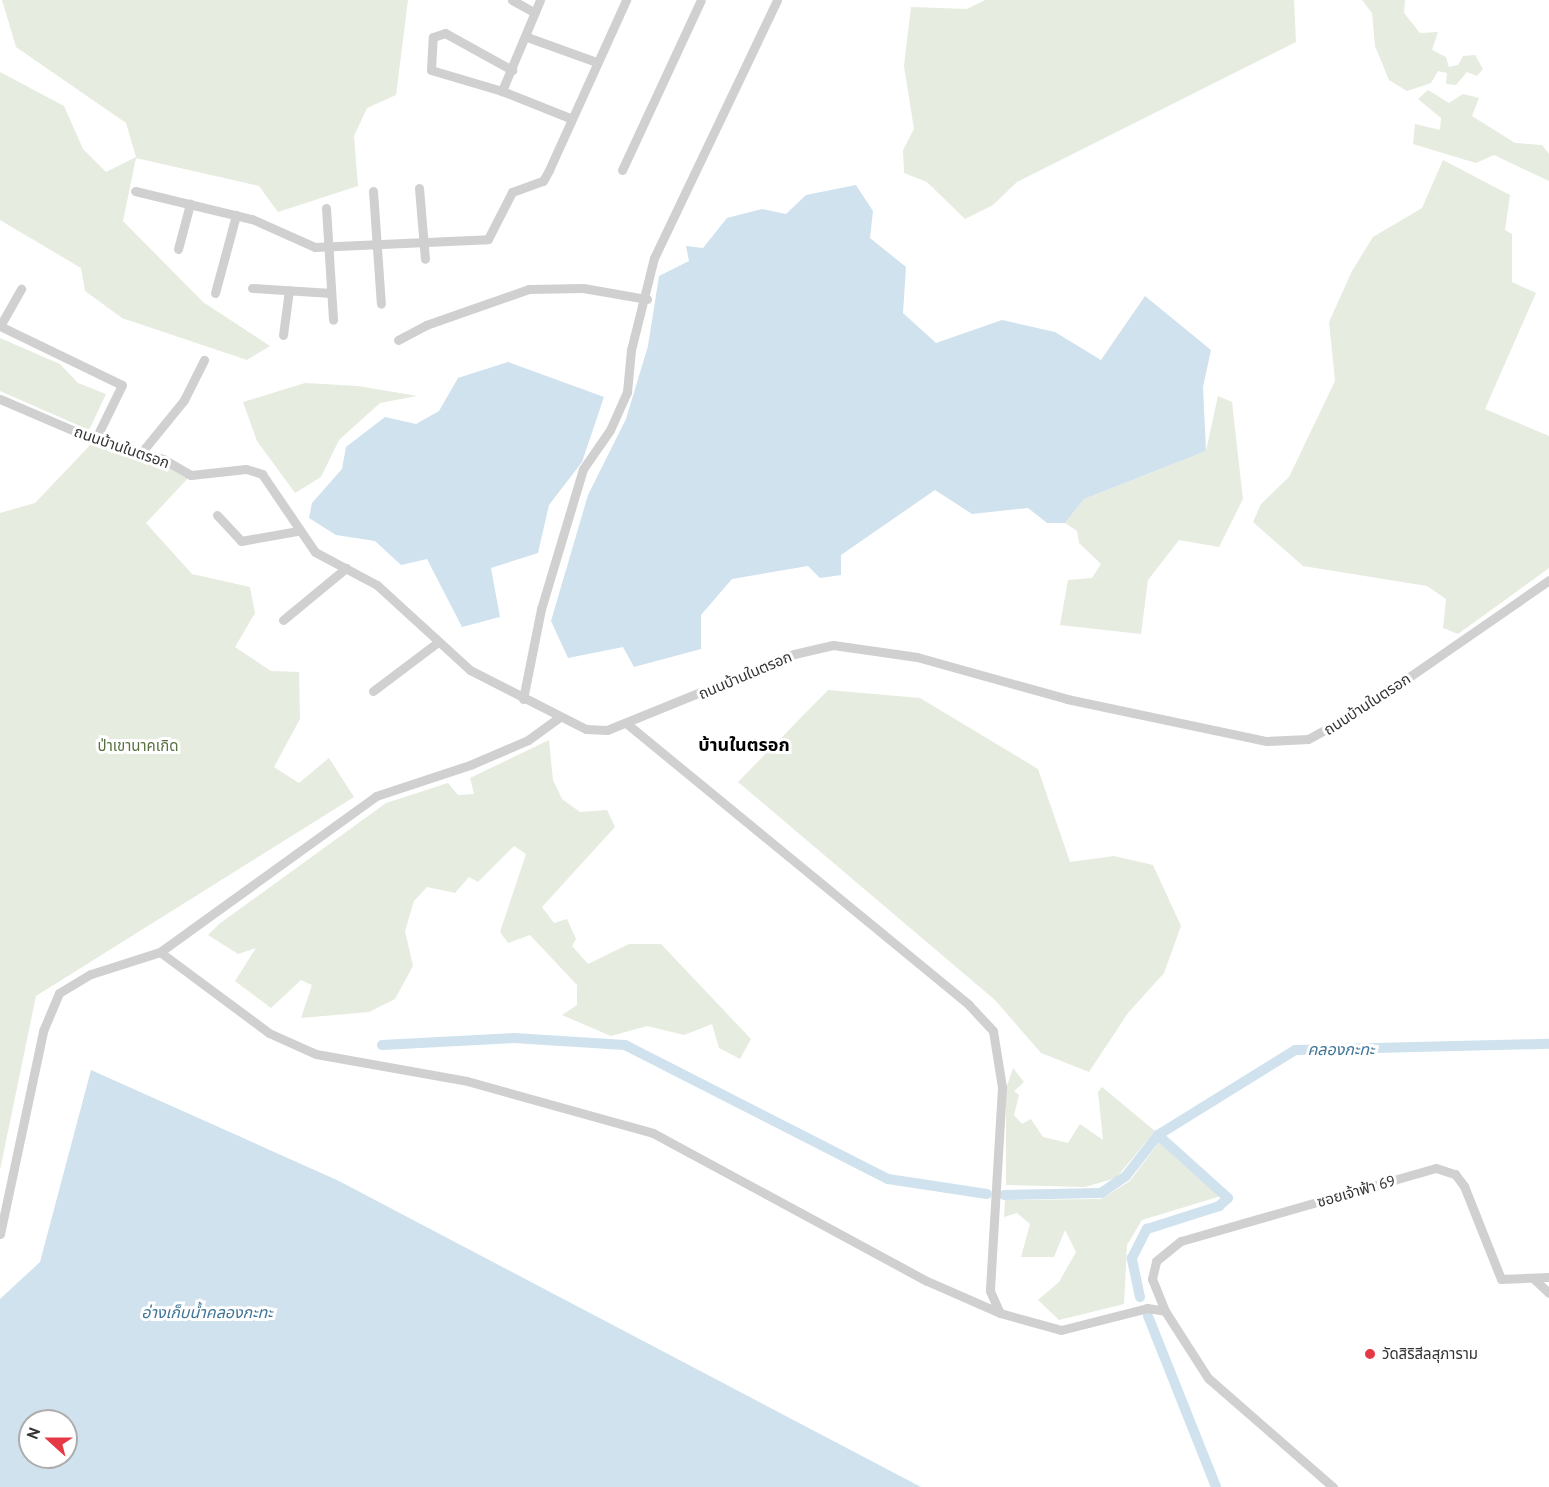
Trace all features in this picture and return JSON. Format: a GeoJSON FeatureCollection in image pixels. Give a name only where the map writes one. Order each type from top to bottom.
{"type":"FeatureCollection","features":[{"type":"Feature","properties":{"kind":"street"},"geometry":{"type":"LineString","coordinates":[[512,0],[535,13]]}},
{"type":"Feature","properties":{"kind":"street"},"geometry":{"type":"LineString","coordinates":[[502,92],[540,0]]}},
{"type":"Feature","properties":{"kind":"street"},"geometry":{"type":"LineString","coordinates":[[135,191],[236,215],[328,248],[488,239],[512,192],[543,181],[626,0]]}},
{"type":"Feature","properties":{"kind":"street"},"geometry":{"type":"LineString","coordinates":[[622,170],[701,0]]}},
{"type":"Feature","properties":{"kind":"street"},"geometry":{"type":"LineString","coordinates":[[524,699],[541,609],[583,469],[610,430],[627,392],[631,350],[647,299],[654,258],[777,0]]}},
{"type":"Feature","properties":{"kind":"street"},"geometry":{"type":"LineString","coordinates":[[512,70],[445,33],[433,37],[431,70],[502,92],[570,118]]}},
{"type":"Feature","properties":{"kind":"street"},"geometry":{"type":"LineString","coordinates":[[526,37],[596,62]]}},
{"type":"Feature","properties":{"kind":"street"},"geometry":{"type":"LineString","coordinates":[[420,188],[425,259]]}},
{"type":"Feature","properties":{"kind":"street"},"geometry":{"type":"LineString","coordinates":[[373,191],[381,304]]}},
{"type":"Feature","properties":{"kind":"street"},"geometry":{"type":"LineString","coordinates":[[178,249],[190,204]]}},
{"type":"Feature","properties":{"kind":"street"},"geometry":{"type":"LineString","coordinates":[[326,208],[333,320]]}},
{"type":"Feature","properties":{"kind":"street"},"geometry":{"type":"LineString","coordinates":[[215,293],[236,215]]}},
{"type":"Feature","properties":{"kind":"street"},"geometry":{"type":"LineString","coordinates":[[252,288],[331,293]]}},
{"type":"Feature","properties":{"kind":"street"},"geometry":{"type":"LineString","coordinates":[[398,340],[426,325],[529,289],[583,288],[647,299]]}},
{"type":"Feature","properties":{"kind":"street"},"geometry":{"type":"LineString","coordinates":[[21,289],[1,327],[122,385],[94,440]]}},
{"type":"Feature","properties":{"kind":"street"},"geometry":{"type":"LineString","coordinates":[[283,335],[289,290]]}},
{"type":"Feature","properties":{"kind":"street"},"geometry":{"type":"LineString","coordinates":[[141,453],[184,400],[204,360]]}},
{"type":"Feature","properties":{"kind":"street","name":"ถนนบ้านในตรอก"},"geometry":{"type":"LineString","coordinates":[[0,399],[94,440],[141,453],[190,475],[246,469],[262,474],[298,531],[315,552],[377,585],[470,670],[558,718],[586,729],[607,730],[794,654],[833,645],[917,657],[1067,699],[1267,741],[1308,739],[1360,711],[1549,580]]}},
{"type":"Feature","properties":{"kind":"street"},"geometry":{"type":"LineString","coordinates":[[217,515],[241,541],[298,531]]}},
{"type":"Feature","properties":{"kind":"street"},"geometry":{"type":"LineString","coordinates":[[284,620],[346,568]]}},
{"type":"Feature","properties":{"kind":"street"},"geometry":{"type":"LineString","coordinates":[[373,691],[438,642]]}},
{"type":"Feature","properties":{"kind":"street"},"geometry":{"type":"LineString","coordinates":[[0,1234],[51,1007],[78,980],[160,952],[376,796],[470,765],[528,740],[558,718]]}},
{"type":"Feature","properties":{"kind":"street"},"geometry":{"type":"LineString","coordinates":[[626,723],[951,990],[993,1031],[1002,1087],[990,1291],[1000,1313]]}},
{"type":"Feature","properties":{"kind":"street"},"geometry":{"type":"LineString","coordinates":[[160,952],[269,1033],[307,1050],[467,1081],[653,1133],[927,1281],[1000,1313],[1061,1330],[1147,1308],[1165,1311],[1208,1378],[1334,1487]]}},
{"type":"Feature","properties":{"kind":"street","name":"ซอยเจ้าฟ้า 69"},"geometry":{"type":"LineString","coordinates":[[1165,1311],[1152,1279],[1156,1261],[1181,1241],[1436,1168],[1455,1174],[1464,1186],[1501,1279],[1535,1280],[1549,1277]]}},
{"type":"Feature","properties":{"kind":"street"},"geometry":{"type":"LineString","coordinates":[[1535,1280],[1549,1293]]}},
{"type":"Feature","properties":{"kind":"green space"},"geometry":{"type":"Polygon","coordinates":[[[2,0],[408,0],[396,95],[367,108],[354,136],[358,186],[278,212],[259,186],[136,158],[123,221],[203,302],[270,346],[247,360],[122,318],[85,291],[81,268],[0,220],[0,72],[64,106],[83,149],[106,172],[136,157],[126,123],[16,47],[2,0]]]}},
{"type":"Feature","properties":{"kind":"green space"},"geometry":{"type":"Polygon","coordinates":[[[985,0],[1294,0],[1296,42],[1017,182],[993,205],[965,219],[927,182],[904,173],[903,150],[914,129],[904,66],[911,7],[967,9],[985,0]]]}},
{"type":"Feature","properties":{"kind":"green space"},"geometry":{"type":"Polygon","coordinates":[[[1362,0],[1405,0],[1404,13],[1420,33],[1438,32],[1432,50],[1446,57],[1449,67],[1458,65],[1463,56],[1475,55],[1483,69],[1477,76],[1467,72],[1456,85],[1446,84],[1447,73],[1438,71],[1431,83],[1407,91],[1389,80],[1375,46],[1372,13],[1362,0]]]}},
{"type":"Feature","properties":{"kind":"green space"},"geometry":{"type":"Polygon","coordinates":[[[1428,90],[1449,103],[1463,94],[1479,98],[1472,116],[1515,143],[1542,145],[1549,154],[1549,181],[1494,155],[1476,163],[1413,144],[1415,124],[1440,130],[1441,118],[1418,99],[1428,90]]]}},
{"type":"Feature","properties":{"kind":"green space"},"geometry":{"type":"Polygon","coordinates":[[[1443,160],[1510,195],[1505,230],[1512,234],[1512,282],[1536,293],[1485,409],[1549,436],[1549,568],[1458,634],[1443,628],[1446,599],[1427,586],[1303,566],[1253,522],[1261,504],[1289,477],[1335,381],[1329,322],[1352,271],[1373,237],[1422,208],[1443,160]]]}},
{"type":"Feature","properties":{"kind":"green space"},"geometry":{"type":"Polygon","coordinates":[[[0,338],[60,364],[78,383],[106,394],[89,430],[0,391],[0,338]]]}},
{"type":"Feature","properties":{"kind":"green space"},"geometry":{"type":"Polygon","coordinates":[[[305,383],[358,386],[417,396],[380,403],[339,440],[321,477],[295,493],[257,441],[243,402],[305,383]]]}},
{"type":"Feature","properties":{"kind":"green space"},"geometry":{"type":"Polygon","coordinates":[[[1218,396],[1232,402],[1243,499],[1219,547],[1179,540],[1148,580],[1141,634],[1060,625],[1068,580],[1092,578],[1101,564],[1079,543],[1077,531],[1065,523],[1084,499],[1206,451],[1218,396]]]}},
{"type":"Feature","properties":{"kind":"green space","name":"ป่าเขานาคเกิด"},"geometry":{"type":"Polygon","coordinates":[[[95,440],[191,475],[146,523],[192,574],[250,587],[255,613],[235,647],[271,671],[299,672],[300,719],[274,767],[299,783],[329,758],[354,797],[36,996],[0,1170],[0,513],[35,503],[95,440]]]}},
{"type":"Feature","properties":{"kind":"green space"},"geometry":{"type":"Polygon","coordinates":[[[828,690],[920,698],[1038,769],[1070,862],[1114,856],[1153,865],[1181,926],[1164,973],[1128,1013],[1089,1072],[1041,1053],[995,1000],[738,782],[828,690]]]}},
{"type":"Feature","properties":{"kind":"green space"},"geometry":{"type":"Polygon","coordinates":[[[549,740],[553,780],[562,799],[580,812],[607,810],[615,827],[542,907],[554,923],[567,919],[576,939],[572,946],[588,964],[629,944],[661,944],[751,1039],[740,1059],[719,1048],[712,1024],[684,1035],[647,1026],[611,1036],[562,1015],[577,1005],[577,985],[530,935],[508,943],[500,932],[526,854],[514,846],[478,882],[469,877],[455,893],[427,887],[414,901],[405,931],[413,966],[395,999],[369,1012],[301,1018],[312,985],[301,980],[271,1008],[235,981],[256,948],[238,954],[208,935],[219,924],[386,803],[448,783],[458,795],[474,794],[470,778],[549,740]]]}},
{"type":"Feature","properties":{"kind":"green space"},"geometry":{"type":"Polygon","coordinates":[[[1013,1068],[1024,1082],[1014,1091],[1019,1095],[1014,1115],[1022,1124],[1031,1119],[1043,1137],[1068,1143],[1080,1124],[1103,1140],[1098,1092],[1102,1087],[1155,1131],[1116,1178],[1085,1187],[1006,1185],[1006,1089],[1013,1068]]]}},
{"type":"Feature","properties":{"kind":"green space"},"geometry":{"type":"Polygon","coordinates":[[[1159,1142],[1221,1196],[1142,1220],[1127,1245],[1124,1304],[1059,1320],[1038,1300],[1059,1282],[1076,1252],[1065,1230],[1054,1257],[1021,1257],[1030,1224],[1017,1213],[1004,1217],[1005,1200],[1101,1199],[1130,1181],[1159,1142]]]}},
{"type":"Feature","properties":{"kind":"water"},"geometry":{"type":"Polygon","coordinates":[[[856,185],[873,211],[870,238],[906,267],[903,313],[936,343],[1002,320],[1055,332],[1101,360],[1145,296],[1211,350],[1203,387],[1206,451],[1084,499],[1065,523],[1047,523],[1028,508],[972,514],[935,490],[841,555],[841,575],[820,578],[808,566],[732,579],[701,615],[701,649],[634,667],[623,647],[568,658],[551,621],[588,495],[626,419],[648,346],[659,276],[689,261],[686,246],[703,248],[727,218],[762,209],[786,214],[806,195],[856,185]]]}},
{"type":"Feature","properties":{"kind":"water"},"geometry":{"type":"Polygon","coordinates":[[[508,362],[604,397],[582,462],[549,505],[538,553],[491,568],[500,617],[462,627],[427,559],[401,565],[375,541],[336,535],[309,518],[312,503],[342,469],[346,447],[385,417],[416,424],[439,411],[458,378],[508,362]]]}},
{"type":"Feature","properties":{"kind":"water","name":"อ่างเก็บน้ำคลองกะทะ"},"geometry":{"type":"Polygon","coordinates":[[[91,1070],[339,1181],[921,1487],[0,1487],[0,1299],[40,1262],[91,1070]]]}},
{"type":"Feature","properties":{"kind":"waterway"},"geometry":{"type":"LineString","coordinates":[[382,1045],[514,1038],[625,1045],[888,1179],[987,1194]]}},
{"type":"Feature","properties":{"kind":"waterway","name":"คลองกะทะ"},"geometry":{"type":"LineString","coordinates":[[1004,1195],[1101,1193],[1126,1176],[1158,1135],[1295,1050],[1549,1044]]}},
{"type":"Feature","properties":{"kind":"waterway","name":"คลองกะทะ"},"geometry":{"type":"LineString","coordinates":[[1140,1297],[1132,1258],[1147,1229],[1219,1206],[1228,1198],[1158,1135]]}},
{"type":"Feature","properties":{"kind":"waterway"},"geometry":{"type":"LineString","coordinates":[[1148,1316],[1216,1487]]}},
{"type":"Feature","properties":{"kind":"place","name":"วัดสิริสีลสุภาราม"},"geometry":{"type":"Point","coordinates":[1370,1354]}},
{"type":"Feature","properties":{"kind":"district","name":"บ้านในตรอก"},"geometry":{"type":"Point","coordinates":[744,745]}}]}
